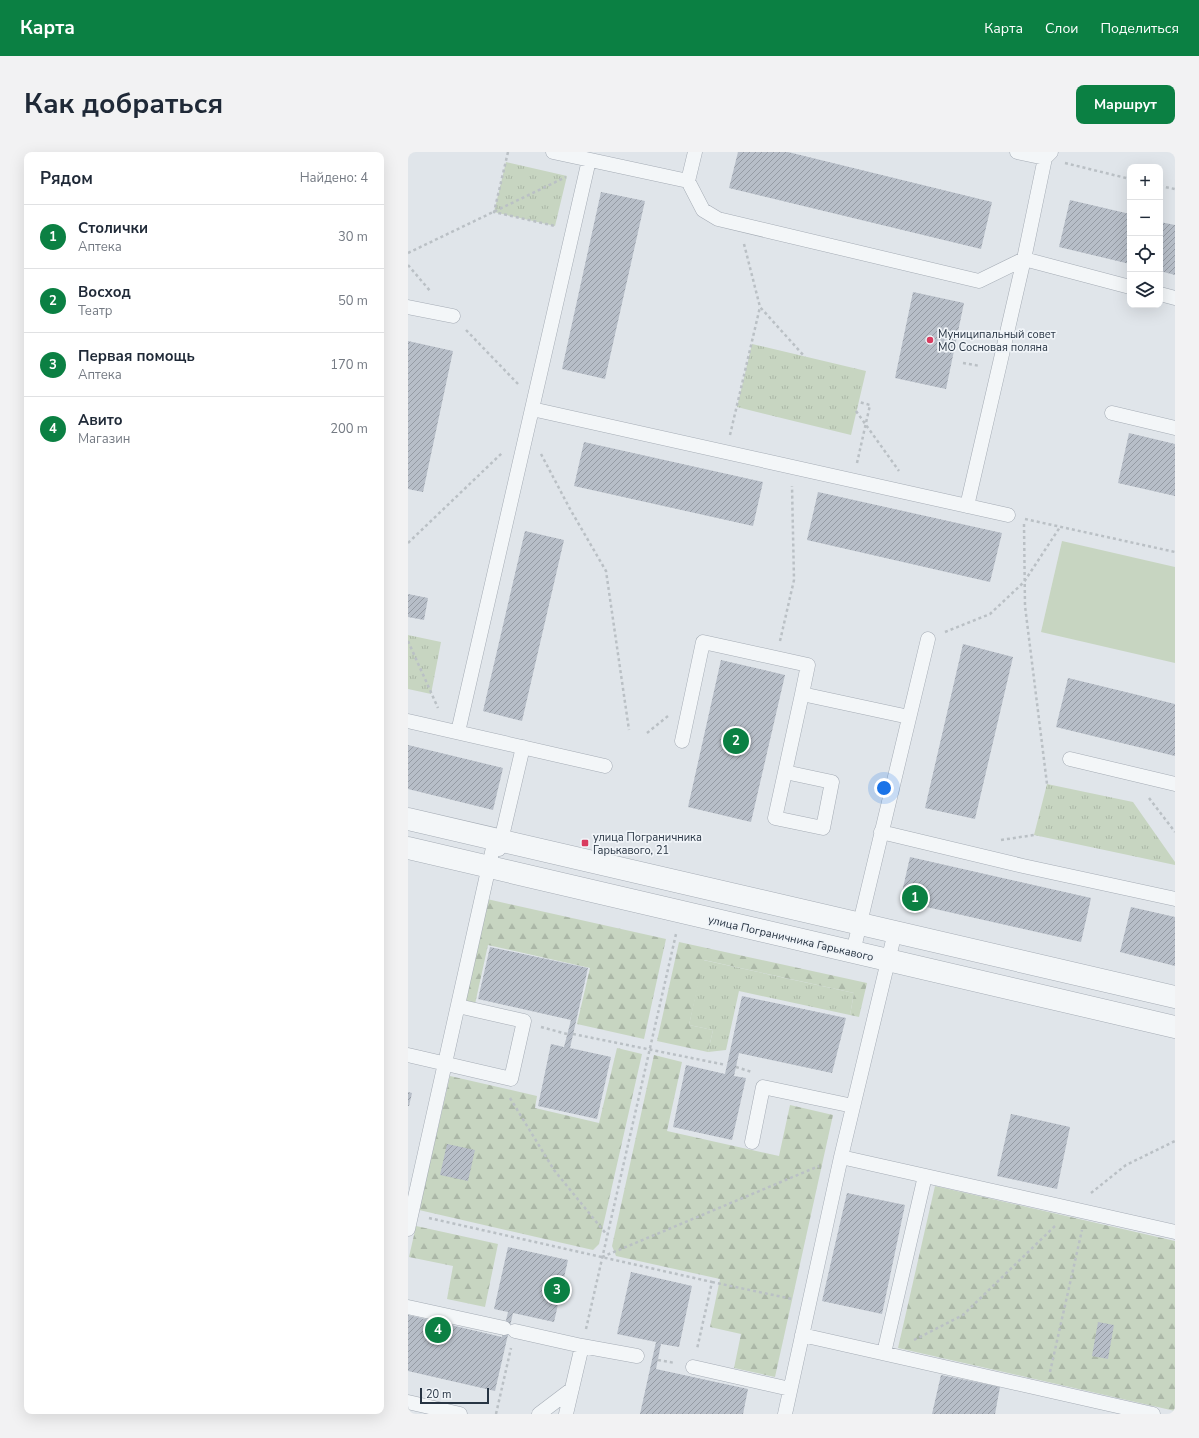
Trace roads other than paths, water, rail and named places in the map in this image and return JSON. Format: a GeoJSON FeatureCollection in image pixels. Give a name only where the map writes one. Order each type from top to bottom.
{"type":"FeatureCollection","features":[{"type":"Feature","properties":{"kind":"street"},"geometry":{"type":"LineString","coordinates":[[408,818],[1175,997]]}},
{"type":"Feature","properties":{"kind":"street","name":"улица Пограничника Гарькавого"},"geometry":{"type":"LineString","coordinates":[[408,848],[1175,1028]]}},
{"type":"Feature","properties":{"kind":"lane"},"geometry":{"type":"LineString","coordinates":[[553,152],[688,181]]}},
{"type":"Feature","properties":{"kind":"lane"},"geometry":{"type":"LineString","coordinates":[[695,152],[688,181],[703,210],[718,219],[979,281],[1024,259],[1127,286]]}},
{"type":"Feature","properties":{"kind":"lane"},"geometry":{"type":"LineString","coordinates":[[967,506],[1048,155],[1017,152]]}},
{"type":"Feature","properties":{"kind":"lane"},"geometry":{"type":"LineString","coordinates":[[453,731],[528,429],[589,160]]}},
{"type":"Feature","properties":{"kind":"lane"},"geometry":{"type":"LineString","coordinates":[[1163,295],[1175,298]]}},
{"type":"Feature","properties":{"kind":"lane"},"geometry":{"type":"LineString","coordinates":[[408,307],[453,316]]}},
{"type":"Feature","properties":{"kind":"lane"},"geometry":{"type":"LineString","coordinates":[[533,405],[726,452],[1008,515]]}},
{"type":"Feature","properties":{"kind":"lane"},"geometry":{"type":"LineString","coordinates":[[1112,413],[1175,428]]}},
{"type":"Feature","properties":{"kind":"lane"},"geometry":{"type":"LineString","coordinates":[[853,952],[928,639]]}},
{"type":"Feature","properties":{"kind":"lane"},"geometry":{"type":"LineString","coordinates":[[682,741],[703,642],[808,665],[774,818],[822,828],[832,782],[785,772]]}},
{"type":"Feature","properties":{"kind":"lane"},"geometry":{"type":"LineString","coordinates":[[802,694],[909,717]]}},
{"type":"Feature","properties":{"kind":"lane"},"geometry":{"type":"LineString","coordinates":[[408,721],[605,766]]}},
{"type":"Feature","properties":{"kind":"lane"},"geometry":{"type":"LineString","coordinates":[[408,1229],[458,1006],[498,839],[523,747]]}},
{"type":"Feature","properties":{"kind":"lane"},"geometry":{"type":"LineString","coordinates":[[1070,760],[1175,784]]}},
{"type":"Feature","properties":{"kind":"lane"},"geometry":{"type":"LineString","coordinates":[[881,832],[1023,866],[1175,899]]}},
{"type":"Feature","properties":{"kind":"lane"},"geometry":{"type":"LineString","coordinates":[[785,1414],[841,1157],[894,932]]}},
{"type":"Feature","properties":{"kind":"lane"},"geometry":{"type":"LineString","coordinates":[[408,1055],[512,1079],[524,1021],[458,1006]]}},
{"type":"Feature","properties":{"kind":"lane"},"geometry":{"type":"LineString","coordinates":[[752,1142],[763,1087],[853,1106]]}},
{"type":"Feature","properties":{"kind":"lane"},"geometry":{"type":"LineString","coordinates":[[841,1157],[1175,1232]]}},
{"type":"Feature","properties":{"kind":"lane"},"geometry":{"type":"LineString","coordinates":[[884,1353],[925,1176]]}},
{"type":"Feature","properties":{"kind":"lane"},"geometry":{"type":"LineString","coordinates":[[408,1307],[582,1346],[637,1356]]}},
{"type":"Feature","properties":{"kind":"lane"},"geometry":{"type":"LineString","coordinates":[[802,1335],[1153,1414]]}},
{"type":"Feature","properties":{"kind":"lane"},"geometry":{"type":"LineString","coordinates":[[566,1414],[582,1346]]}},
{"type":"Feature","properties":{"kind":"lane"},"geometry":{"type":"LineString","coordinates":[[694,1367],[790,1389]]}},
{"type":"Feature","properties":{"kind":"lane"},"geometry":{"type":"LineString","coordinates":[[538,1414],[572,1389]]}},
{"type":"Feature","properties":{"kind":"lane"},"geometry":{"type":"LineString","coordinates":[[408,1402],[460,1414]]}},
{"type":"Feature","properties":{"kind":"place","name":"Муниципальный совет МО Сосновая поляна"},"geometry":{"type":"Point","coordinates":[930,340]}},
{"type":"Feature","properties":{"kind":"place","name":"Восход"},"geometry":{"type":"Point","coordinates":[736,741]}},
{"type":"Feature","properties":{"kind":"place","name":"улица Пограничника Гарькавого, 21"},"geometry":{"type":"Point","coordinates":[585,843]}},
{"type":"Feature","properties":{"kind":"place","name":"Столички"},"geometry":{"type":"Point","coordinates":[915,898]}},
{"type":"Feature","properties":{"kind":"place","name":"Первая помощь"},"geometry":{"type":"Point","coordinates":[557,1290]}},
{"type":"Feature","properties":{"kind":"place","name":"Авито"},"geometry":{"type":"Point","coordinates":[438,1330]}}]}
